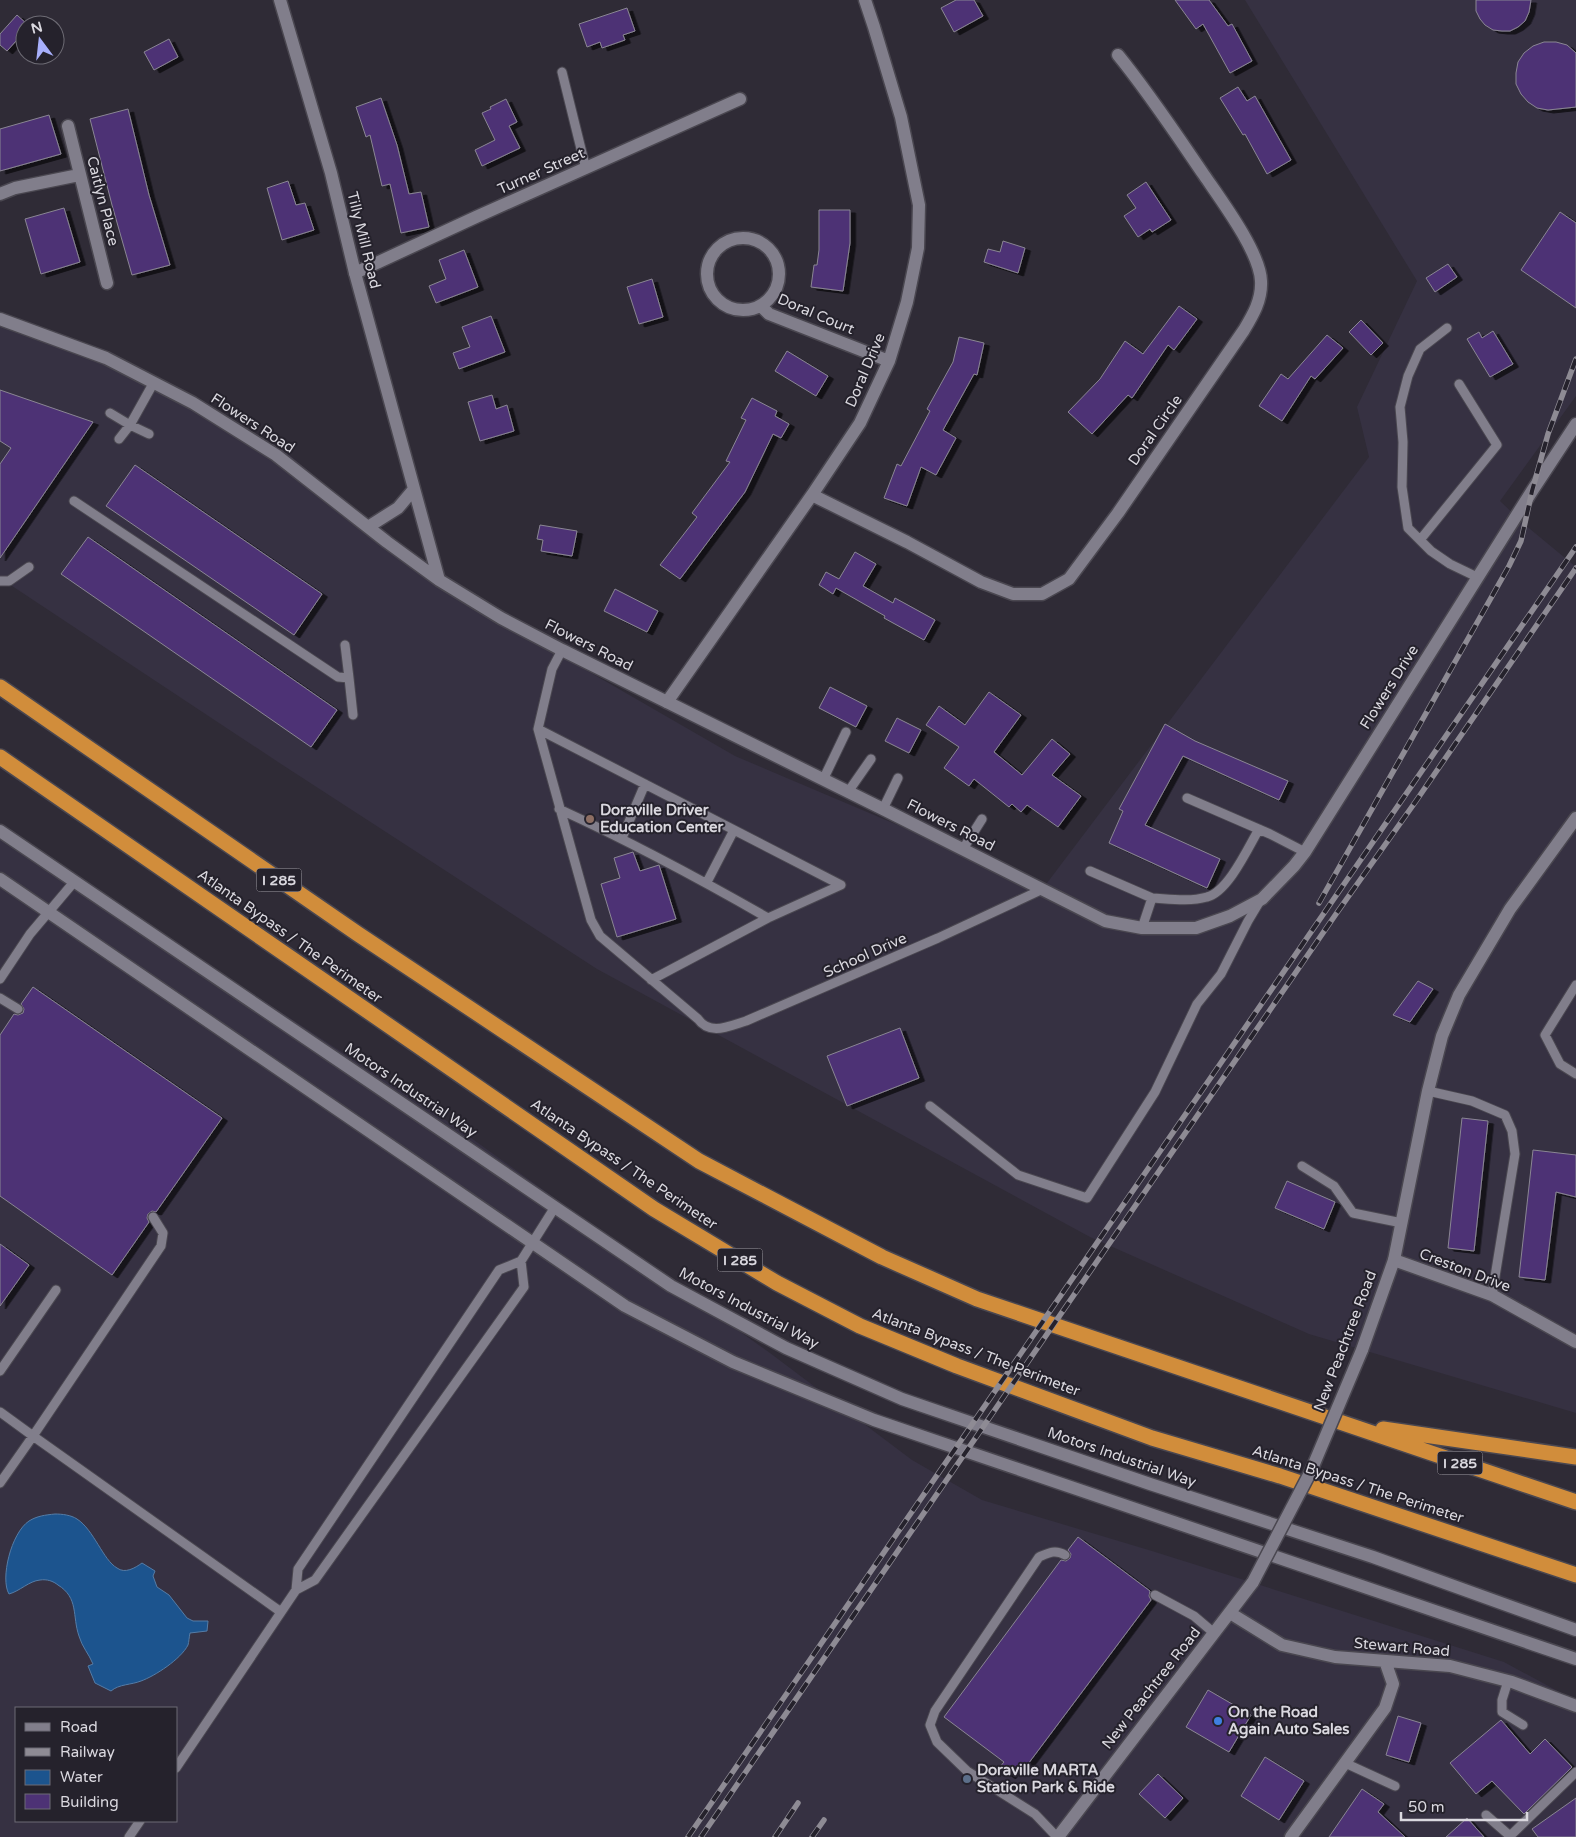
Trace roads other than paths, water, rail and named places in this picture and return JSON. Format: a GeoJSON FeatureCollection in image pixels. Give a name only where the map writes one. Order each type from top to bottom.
{"type":"FeatureCollection","features":[{"type":"Feature","properties":{"kind":"highway","name":"I 285"},"geometry":{"type":"LineString","coordinates":[[0,687],[358,934],[699,1161],[882,1257],[977,1299],[1576,1502]]}},
{"type":"Feature","properties":{"kind":"highway","name":"Atlanta Bypass / The Perimeter"},"geometry":{"type":"LineString","coordinates":[[0,757],[654,1209],[777,1283],[851,1322],[957,1366],[1152,1438],[1280,1476],[1576,1575]]}},
{"type":"Feature","properties":{"kind":"highway"},"geometry":{"type":"LineString","coordinates":[[1344,1423],[1576,1457]]}},
{"type":"Feature","properties":{"kind":"street","name":"Tilly Mill Road"},"geometry":{"type":"LineString","coordinates":[[280,0],[331,173],[355,273],[439,580]]}},
{"type":"Feature","properties":{"kind":"street","name":"Doral Drive"},"geometry":{"type":"LineString","coordinates":[[667,702],[860,423],[889,361],[907,302],[918,248],[919,205],[901,117],[865,0]]}},
{"type":"Feature","properties":{"kind":"street","name":"Doral Circle"},"geometry":{"type":"LineString","coordinates":[[812,495],[907,542],[981,582],[1013,594],[1042,594],[1069,579],[1118,513],[1244,330],[1258,305],[1261,281],[1253,253],[1230,213],[1173,128],[1118,55]]}},
{"type":"Feature","properties":{"kind":"street","name":"Turner Street"},"geometry":{"type":"LineString","coordinates":[[355,273],[740,99]]}},
{"type":"Feature","properties":{"kind":"street","name":"Caitlyn Place"},"geometry":{"type":"LineString","coordinates":[[68,126],[107,283]]}},
{"type":"Feature","properties":{"kind":"street"},"geometry":{"type":"LineString","coordinates":[[0,194],[15,188],[79,175]]}},
{"type":"Feature","properties":{"kind":"street","name":"Doral Court"},"geometry":{"type":"LineString","coordinates":[[739,238],[753,239],[766,246],[775,256],[779,270],[778,284],[772,297],[761,306],[748,310],[733,310],[721,303],[712,292],[707,279],[708,265],[714,252],[725,243],[739,238]]}},
{"type":"Feature","properties":{"kind":"street","name":"Doral Court"},"geometry":{"type":"LineString","coordinates":[[761,306],[769,314],[889,361]]}},
{"type":"Feature","properties":{"kind":"street","name":"Flowers Road"},"geometry":{"type":"LineString","coordinates":[[0,319],[106,358],[193,403],[276,455],[439,580],[501,618],[562,650],[1104,921],[1142,928],[1196,928]]}},
{"type":"Feature","properties":{"kind":"street","name":"Flowers Drive"},"geometry":{"type":"LineString","coordinates":[[1196,928],[1230,916],[1262,899],[1305,852],[1477,577],[1576,424]]}},
{"type":"Feature","properties":{"kind":"street"},"geometry":{"type":"LineString","coordinates":[[368,527],[398,508],[414,489]]}},
{"type":"Feature","properties":{"kind":"street","name":"New Peachtree Road"},"geometry":{"type":"LineString","coordinates":[[1058,1837],[1253,1582],[1310,1471],[1362,1350],[1394,1260],[1428,1091],[1442,1036],[1459,996],[1510,909],[1576,818]]}},
{"type":"Feature","properties":{"kind":"street","name":"Motors Industrial Way"},"geometry":{"type":"LineString","coordinates":[[0,831],[671,1286],[786,1348],[902,1399],[1150,1484],[1373,1557],[1576,1630]]}},
{"type":"Feature","properties":{"kind":"street"},"geometry":{"type":"LineString","coordinates":[[0,879],[624,1306],[733,1362],[865,1416],[1576,1660]]}},
{"type":"Feature","properties":{"kind":"street","name":"Creston Drive"},"geometry":{"type":"LineString","coordinates":[[1394,1260],[1492,1294],[1576,1342]]}},
{"type":"Feature","properties":{"kind":"street","name":"Stewart Road"},"geometry":{"type":"LineString","coordinates":[[1230,1613],[1282,1645],[1335,1657],[1450,1666],[1508,1681],[1576,1706]]}},
{"type":"Feature","properties":{"kind":"street"},"geometry":{"type":"LineString","coordinates":[[1291,1837],[1385,1708],[1393,1684],[1385,1661]]}},
{"type":"Feature","properties":{"kind":"lane"},"geometry":{"type":"LineString","coordinates":[[562,72],[586,169]]}},
{"type":"Feature","properties":{"kind":"lane"},"geometry":{"type":"LineString","coordinates":[[1447,328],[1420,349],[1408,376],[1400,407],[1403,442],[1402,486],[1408,528],[1431,551],[1450,564],[1477,577]]}},
{"type":"Feature","properties":{"kind":"lane"},"geometry":{"type":"LineString","coordinates":[[118,439],[130,425],[154,382]]}},
{"type":"Feature","properties":{"kind":"lane"},"geometry":{"type":"LineString","coordinates":[[1420,540],[1497,445],[1459,384]]}},
{"type":"Feature","properties":{"kind":"lane"},"geometry":{"type":"LineString","coordinates":[[110,413],[149,434]]}},
{"type":"Feature","properties":{"kind":"lane"},"geometry":{"type":"LineString","coordinates":[[74,501],[338,677],[349,678]]}},
{"type":"Feature","properties":{"kind":"lane"},"geometry":{"type":"LineString","coordinates":[[0,581],[9,582],[29,567]]}},
{"type":"Feature","properties":{"kind":"lane"},"geometry":{"type":"LineString","coordinates":[[345,645],[353,715]]}},
{"type":"Feature","properties":{"kind":"lane"},"geometry":{"type":"LineString","coordinates":[[562,650],[552,669],[538,729],[841,885],[768,918],[652,980]]}},
{"type":"Feature","properties":{"kind":"lane","name":"School Drive"},"geometry":{"type":"LineString","coordinates":[[538,729],[591,920],[600,936],[698,1020],[702,1026],[714,1030],[746,1021],[938,938],[1043,889]]}},
{"type":"Feature","properties":{"kind":"lane"},"geometry":{"type":"LineString","coordinates":[[823,780],[846,732]]}},
{"type":"Feature","properties":{"kind":"lane"},"geometry":{"type":"LineString","coordinates":[[848,792],[871,759]]}},
{"type":"Feature","properties":{"kind":"lane"},"geometry":{"type":"LineString","coordinates":[[883,809],[898,778]]}},
{"type":"Feature","properties":{"kind":"lane"},"geometry":{"type":"LineString","coordinates":[[622,838],[645,784]]}},
{"type":"Feature","properties":{"kind":"lane"},"geometry":{"type":"LineString","coordinates":[[1187,798],[1305,852]]}},
{"type":"Feature","properties":{"kind":"lane"},"geometry":{"type":"LineString","coordinates":[[560,809],[622,838],[706,882],[768,918]]}},
{"type":"Feature","properties":{"kind":"lane"},"geometry":{"type":"LineString","coordinates":[[963,849],[982,819]]}},
{"type":"Feature","properties":{"kind":"lane"},"geometry":{"type":"LineString","coordinates":[[706,882],[734,830]]}},
{"type":"Feature","properties":{"kind":"lane"},"geometry":{"type":"LineString","coordinates":[[1090,871],[1152,898],[1185,900],[1209,897],[1230,879],[1259,830]]}},
{"type":"Feature","properties":{"kind":"lane"},"geometry":{"type":"LineString","coordinates":[[0,979],[30,934],[50,913],[74,882]]}},
{"type":"Feature","properties":{"kind":"lane"},"geometry":{"type":"LineString","coordinates":[[1142,928],[1152,898]]}},
{"type":"Feature","properties":{"kind":"lane"},"geometry":{"type":"LineString","coordinates":[[930,1106],[1018,1175],[1087,1198],[1155,1092],[1198,1004],[1221,974],[1248,921],[1262,899]]}},
{"type":"Feature","properties":{"kind":"lane"},"geometry":{"type":"LineString","coordinates":[[1576,986],[1545,1034],[1560,1064],[1576,1074]]}},
{"type":"Feature","properties":{"kind":"lane"},"geometry":{"type":"LineString","coordinates":[[0,998],[18,1009]]}},
{"type":"Feature","properties":{"kind":"lane"},"geometry":{"type":"LineString","coordinates":[[1428,1091],[1472,1101],[1505,1115],[1512,1131],[1515,1154],[1492,1294]]}},
{"type":"Feature","properties":{"kind":"lane"},"geometry":{"type":"LineString","coordinates":[[1302,1166],[1334,1186],[1353,1213],[1402,1223]]}},
{"type":"Feature","properties":{"kind":"lane"},"geometry":{"type":"LineString","coordinates":[[296,1590],[298,1569],[499,1270],[521,1261],[555,1208]]}},
{"type":"Feature","properties":{"kind":"lane"},"geometry":{"type":"LineString","coordinates":[[0,1483],[161,1246],[163,1233],[153,1217]]}},
{"type":"Feature","properties":{"kind":"lane"},"geometry":{"type":"LineString","coordinates":[[178,1765],[296,1590],[315,1580],[524,1287],[521,1261]]}},
{"type":"Feature","properties":{"kind":"lane"},"geometry":{"type":"LineString","coordinates":[[0,1371],[56,1290]]}},
{"type":"Feature","properties":{"kind":"lane"},"geometry":{"type":"LineString","coordinates":[[0,1412],[281,1612]]}},
{"type":"Feature","properties":{"kind":"lane"},"geometry":{"type":"LineString","coordinates":[[1058,1837],[1035,1814],[967,1771],[937,1742],[930,1726],[935,1711],[951,1690],[1039,1557],[1050,1552],[1059,1551],[1065,1555]]}},
{"type":"Feature","properties":{"kind":"lane"},"geometry":{"type":"LineString","coordinates":[[1155,1595],[1194,1616],[1214,1634]]}},
{"type":"Feature","properties":{"kind":"lane"},"geometry":{"type":"LineString","coordinates":[[1508,1681],[1502,1700],[1502,1712],[1523,1725]]}},
{"type":"Feature","properties":{"kind":"lane"},"geometry":{"type":"LineString","coordinates":[[1345,1763],[1394,1786]]}},
{"type":"Feature","properties":{"kind":"lane"},"geometry":{"type":"LineString","coordinates":[[1486,1815],[1510,1836],[1576,1772]]}},
{"type":"Feature","properties":{"kind":"lane"},"geometry":{"type":"LineString","coordinates":[[129,1837],[139,1822]]}},
{"type":"Feature","properties":{"kind":"water"},"geometry":{"type":"Polygon","coordinates":[[[55,1514],[72,1517],[83,1524],[107,1559],[120,1570],[127,1570],[142,1563],[155,1571],[153,1576],[157,1587],[169,1595],[187,1618],[193,1621],[208,1621],[207,1631],[190,1633],[188,1645],[180,1656],[147,1679],[118,1687],[111,1691],[95,1683],[88,1666],[93,1664],[80,1640],[74,1608],[65,1590],[54,1582],[45,1580],[32,1582],[9,1594],[7,1587],[6,1578],[9,1556],[17,1535],[32,1519],[55,1514]]]}},
{"type":"Feature","properties":{"kind":"railway"},"geometry":{"type":"LineString","coordinates":[[1319,903],[1509,566],[1521,541],[1532,491],[1548,434],[1576,359]]}},
{"type":"Feature","properties":{"kind":"railway"},"geometry":{"type":"LineString","coordinates":[[688,1837],[1576,547]]}},
{"type":"Feature","properties":{"kind":"railway"},"geometry":{"type":"LineString","coordinates":[[701,1837],[1576,568]]}},
{"type":"Feature","properties":{"kind":"railway"},"geometry":{"type":"LineString","coordinates":[[775,1837],[798,1803]]}},
{"type":"Feature","properties":{"kind":"railway"},"geometry":{"type":"LineString","coordinates":[[812,1837],[824,1820]]}},
{"type":"Feature","properties":{"kind":"place","name":"Doraville Driver Education Center"},"geometry":{"type":"Point","coordinates":[590,819]}},
{"type":"Feature","properties":{"kind":"place","name":"On the Road Again Auto Sales"},"geometry":{"type":"Point","coordinates":[1218,1721]}},
{"type":"Feature","properties":{"kind":"place","name":"Doraville MARTA Station Park & Ride"},"geometry":{"type":"Point","coordinates":[967,1779]}}]}
